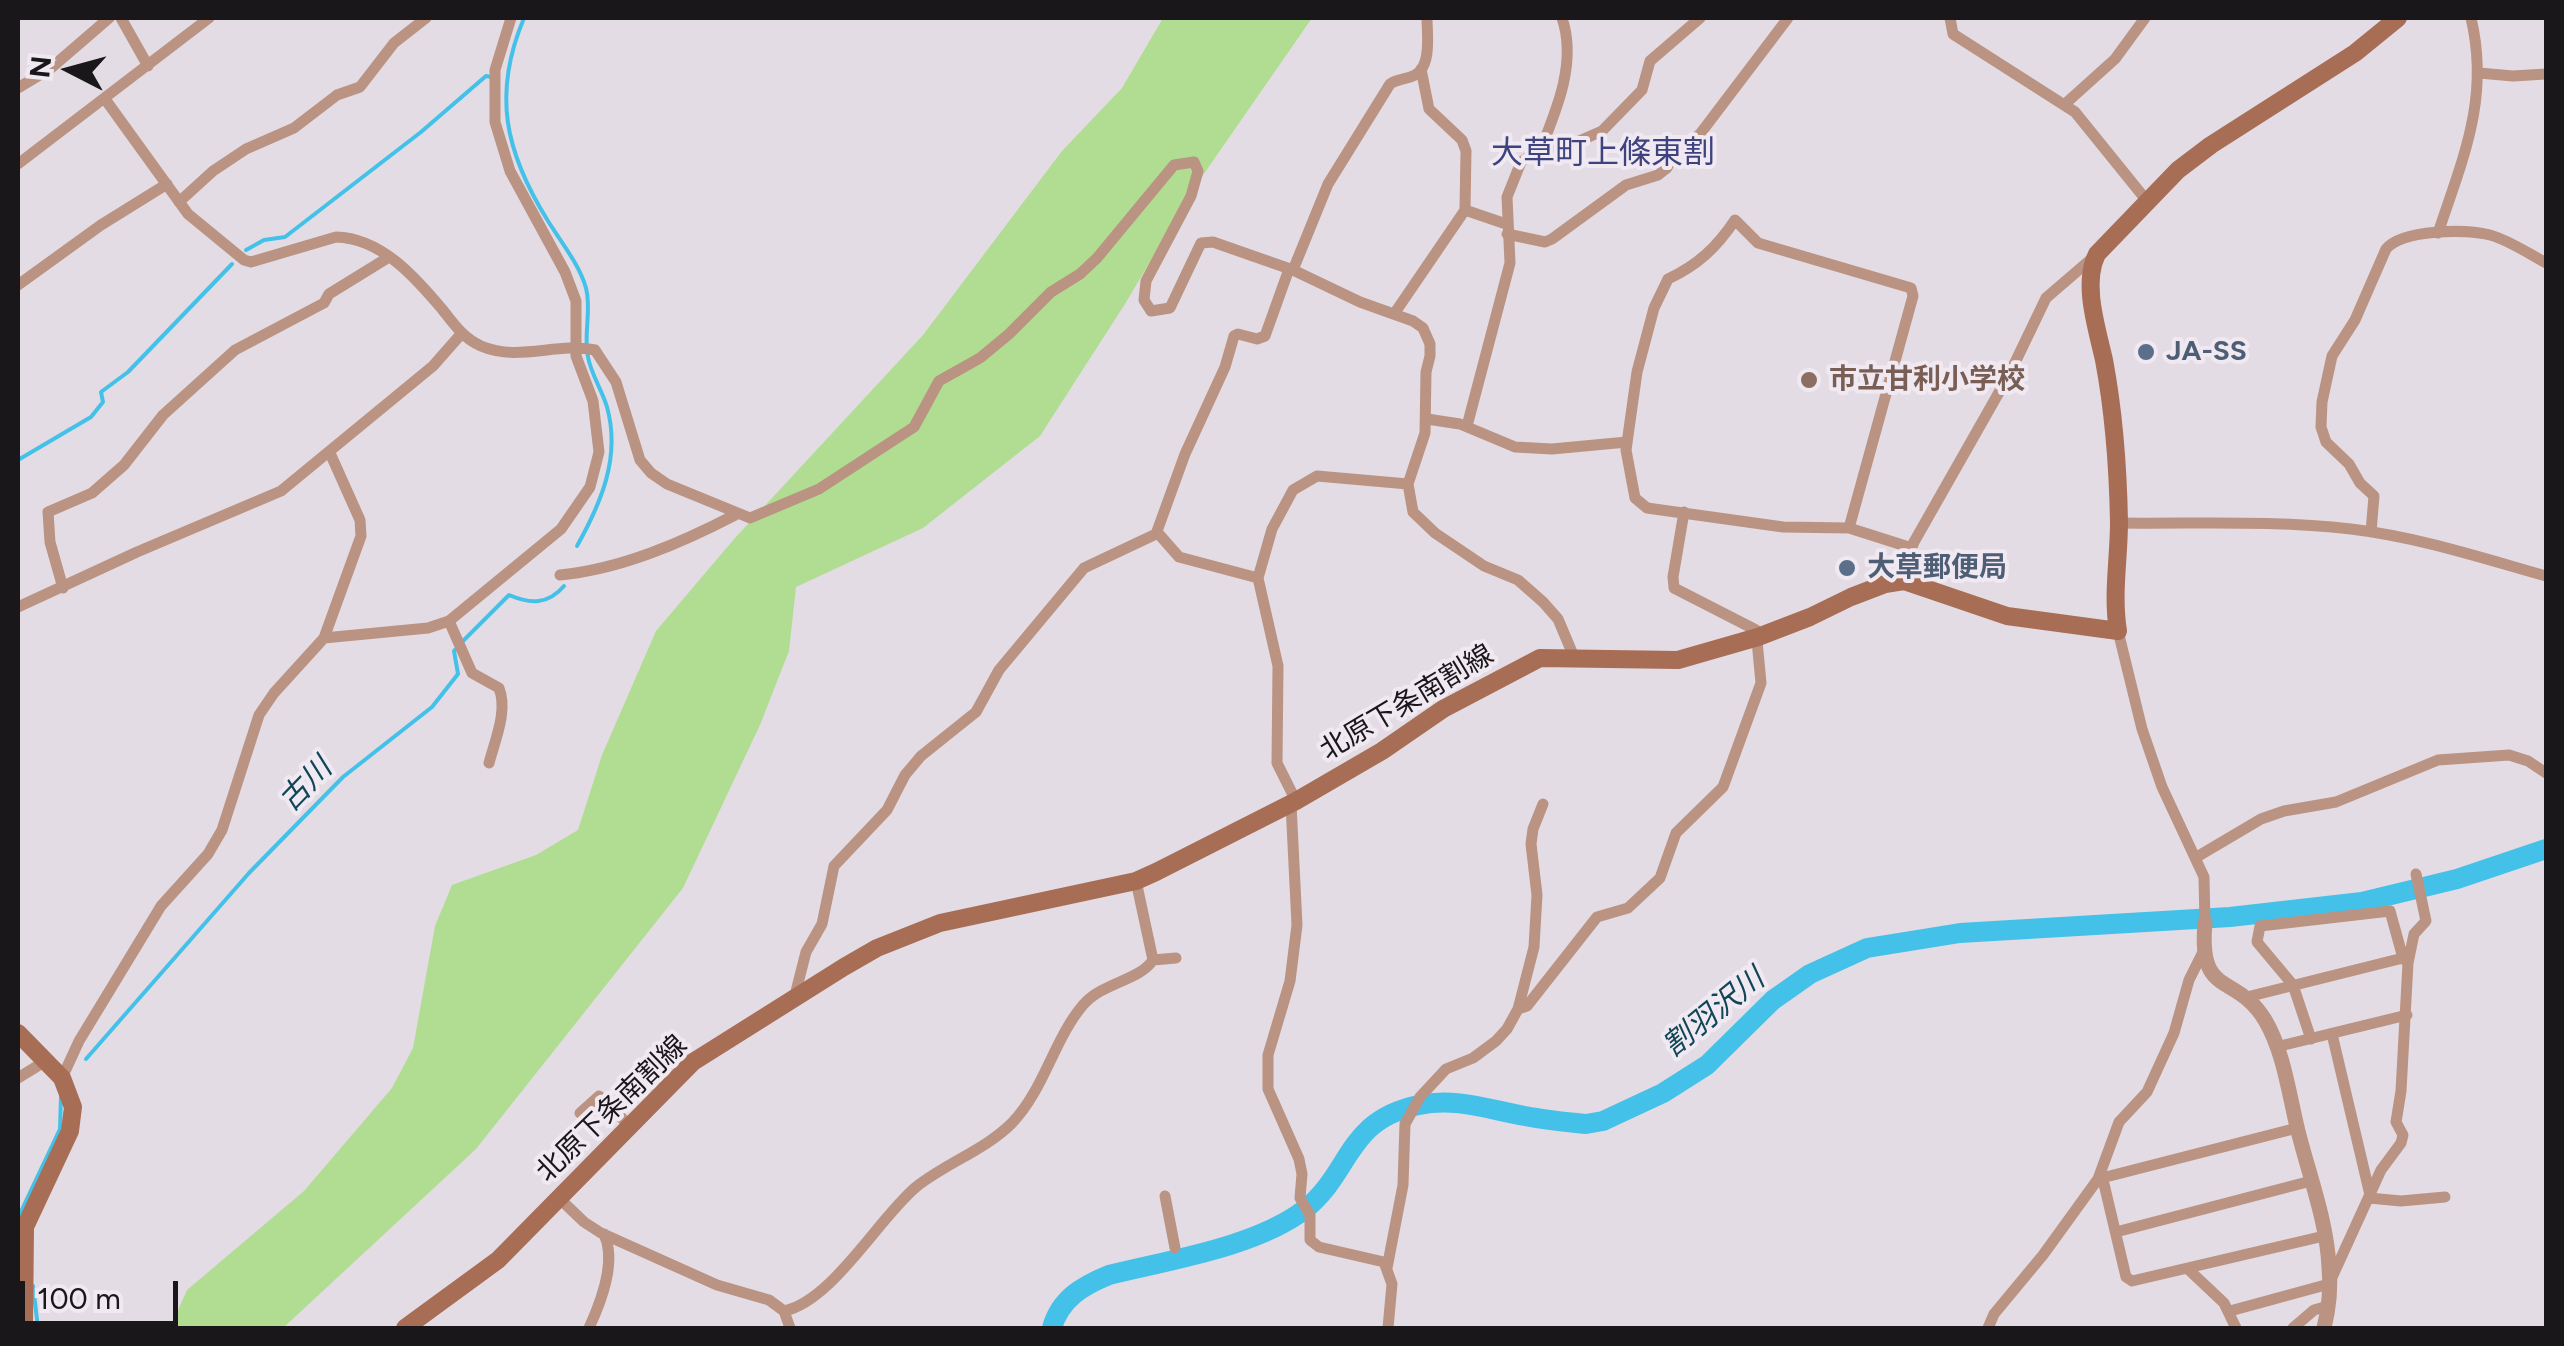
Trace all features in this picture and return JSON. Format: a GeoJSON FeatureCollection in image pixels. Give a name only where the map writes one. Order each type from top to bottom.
{"type":"FeatureCollection","features":[{"type":"Feature","properties":{"kind":"main road"},"geometry":{"type":"LineString","coordinates":[[1899,582],[2007,616],[2118,631],[2114,591],[2118,524],[2109,388],[2091,266],[2097,254],[2178,170],[2354,53],[2398,18]]}},
{"type":"Feature","properties":{"kind":"main road","name":"北原下条南割線"},"geometry":{"type":"LineString","coordinates":[[405,1328],[498,1260],[693,1062],[877,948],[940,923],[1136,881],[1294,803],[1475,691],[1540,658],[1678,660],[1758,637],[1851,597],[1899,582]]}},
{"type":"Feature","properties":{"kind":"main road"},"geometry":{"type":"LineString","coordinates":[[18,1032],[62,1078],[73,1107],[73,1120],[25,1226],[24,1328]]}},
{"type":"Feature","properties":{"kind":"street"},"geometry":{"type":"LineString","coordinates":[[18,88],[51,68],[109,18]]}},
{"type":"Feature","properties":{"kind":"street"},"geometry":{"type":"LineString","coordinates":[[120,18],[148,66]]}},
{"type":"Feature","properties":{"kind":"street"},"geometry":{"type":"LineString","coordinates":[[18,164],[209,18]]}},
{"type":"Feature","properties":{"kind":"street"},"geometry":{"type":"LineString","coordinates":[[180,202],[246,149],[294,128],[337,95],[360,87],[394,43],[426,18]]}},
{"type":"Feature","properties":{"kind":"street"},"geometry":{"type":"LineString","coordinates":[[324,638],[428,628],[449,621],[562,529],[590,488],[599,452],[598,420],[572,287],[510,171],[495,122],[495,70],[510,18]]}},
{"type":"Feature","properties":{"kind":"street"},"geometry":{"type":"LineString","coordinates":[[794,998],[806,952],[822,924],[834,866],[887,810],[920,756],[976,712],[999,670],[1084,568],[1141,544],[1157,532],[1234,336],[1265,336],[1311,222],[1344,155],[1390,84],[1414,76],[1426,60],[1427,18]]}},
{"type":"Feature","properties":{"kind":"street"},"geometry":{"type":"LineString","coordinates":[[1540,151],[1560,100],[1565,71],[1568,36],[1562,18]]}},
{"type":"Feature","properties":{"kind":"street"},"geometry":{"type":"LineString","coordinates":[[1467,426],[1510,263],[1507,197],[1521,162],[1540,151],[1577,142],[1602,130],[1642,90],[1650,61],[1700,18]]}},
{"type":"Feature","properties":{"kind":"street"},"geometry":{"type":"LineString","coordinates":[[1465,210],[1545,242],[1552,239],[1626,185],[1658,175],[1700,134],[1788,18]]}},
{"type":"Feature","properties":{"kind":"street"},"geometry":{"type":"LineString","coordinates":[[1950,18],[1953,34],[2076,112],[2147,201]]}},
{"type":"Feature","properties":{"kind":"street"},"geometry":{"type":"LineString","coordinates":[[2065,104],[2115,58],[2145,18]]}},
{"type":"Feature","properties":{"kind":"street"},"geometry":{"type":"LineString","coordinates":[[2438,233],[2471,133],[2479,95],[2472,18]]}},
{"type":"Feature","properties":{"kind":"street"},"geometry":{"type":"LineString","coordinates":[[1394,314],[1465,210],[1466,151],[1462,140],[1429,109],[1421,68]]}},
{"type":"Feature","properties":{"kind":"street"},"geometry":{"type":"LineString","coordinates":[[2479,73],[2546,74]]}},
{"type":"Feature","properties":{"kind":"street"},"geometry":{"type":"LineString","coordinates":[[104,100],[180,202],[244,260],[250,262],[336,236],[364,243],[401,264],[462,333],[483,347],[544,352],[583,348]]}},
{"type":"Feature","properties":{"kind":"street"},"geometry":{"type":"LineString","coordinates":[[583,348],[616,382],[640,460],[666,484],[750,518],[818,489],[914,427],[940,381],[980,358],[1050,292],[1080,274],[1126,225],[1167,172],[1181,162],[1194,162],[1198,171],[1191,196],[1146,281],[1144,300],[1151,311],[1170,308],[1201,243],[1213,242],[1291,269],[1422,328],[1430,344],[1427,419],[1408,484],[1414,512],[1422,522],[1484,566],[1518,580],[1543,602],[1558,619],[1574,657]]}},
{"type":"Feature","properties":{"kind":"street"},"geometry":{"type":"LineString","coordinates":[[18,285],[101,225],[168,184]]}},
{"type":"Feature","properties":{"kind":"street"},"geometry":{"type":"LineString","coordinates":[[1849,528],[1910,306],[1911,288],[1758,243],[1735,220],[1718,246],[1685,271],[1668,278],[1661,291],[1642,348],[1627,442],[1635,498],[1648,508],[1783,527],[1849,528],[1912,548]]}},
{"type":"Feature","properties":{"kind":"street"},"geometry":{"type":"LineString","coordinates":[[2371,532],[2374,496],[2360,483],[2350,464],[2326,442],[2321,428],[2322,402],[2332,356],[2355,320],[2386,248],[2402,236],[2452,231],[2492,236],[2546,264]]}},
{"type":"Feature","properties":{"kind":"street"},"geometry":{"type":"LineString","coordinates":[[1899,582],[1912,548],[2010,373],[2046,298],[2097,254]]}},
{"type":"Feature","properties":{"kind":"street"},"geometry":{"type":"LineString","coordinates":[[63,588],[50,542],[48,512],[92,494],[124,465],[163,415],[235,350],[324,303],[329,294],[389,257]]}},
{"type":"Feature","properties":{"kind":"street"},"geometry":{"type":"LineString","coordinates":[[18,608],[136,552],[281,491],[434,366],[462,333]]}},
{"type":"Feature","properties":{"kind":"street"},"geometry":{"type":"LineString","coordinates":[[1427,419],[1467,426],[1515,447],[1627,442]]}},
{"type":"Feature","properties":{"kind":"street"},"geometry":{"type":"LineString","coordinates":[[62,1078],[78,1041],[161,906],[208,854],[222,830],[260,714],[324,638],[361,536],[360,520],[330,453]]}},
{"type":"Feature","properties":{"kind":"street"},"geometry":{"type":"LineString","coordinates":[[1388,1328],[1392,1284],[1384,1262],[1319,1247],[1310,1240],[1310,1215],[1300,1198],[1302,1174],[1268,1089],[1268,1055],[1290,981],[1296,925],[1294,803],[1277,763],[1278,666],[1258,578],[1272,529],[1293,490],[1304,481],[1330,476],[1408,484]]}},
{"type":"Feature","properties":{"kind":"street"},"geometry":{"type":"LineString","coordinates":[[1518,1009],[1527,1006],[1597,917],[1628,908],[1660,878],[1676,833],[1724,787],[1761,684],[1756,630],[1674,588],[1684,512]]}},
{"type":"Feature","properties":{"kind":"street"},"geometry":{"type":"LineString","coordinates":[[560,575],[628,560],[735,515]]}},
{"type":"Feature","properties":{"kind":"street"},"geometry":{"type":"LineString","coordinates":[[2118,524],[2260,524],[2371,532],[2546,576]]}},
{"type":"Feature","properties":{"kind":"street"},"geometry":{"type":"LineString","coordinates":[[1157,532],[1179,557],[1258,578]]}},
{"type":"Feature","properties":{"kind":"street"},"geometry":{"type":"LineString","coordinates":[[449,621],[472,673],[499,688],[502,697],[500,723],[488,763]]}},
{"type":"Feature","properties":{"kind":"street"},"geometry":{"type":"LineString","coordinates":[[2118,631],[2142,729],[2162,787],[2204,877],[2206,965],[2264,1019],[2276,1046],[2324,1236],[2330,1284],[2324,1328]]}},
{"type":"Feature","properties":{"kind":"street"},"geometry":{"type":"LineString","coordinates":[[2195,858],[2284,811],[2336,802],[2438,760],[2510,756],[2528,761],[2546,773]]}},
{"type":"Feature","properties":{"kind":"street"},"geometry":{"type":"LineString","coordinates":[[1387,1268],[1403,1185],[1404,1124],[1420,1097],[1446,1069],[1474,1058],[1496,1041],[1518,1009],[1534,947],[1537,894],[1531,844],[1543,804]]}},
{"type":"Feature","properties":{"kind":"street"},"geometry":{"type":"LineString","coordinates":[[2406,960],[2414,934],[2426,920],[2416,876]]}},
{"type":"Feature","properties":{"kind":"street"},"geometry":{"type":"LineString","coordinates":[[1136,881],[1154,960]]}},
{"type":"Feature","properties":{"kind":"street"},"geometry":{"type":"LineString","coordinates":[[2311,1039],[2292,986],[2259,945],[2260,926],[2390,911],[2406,960],[2407,1015],[2396,1122],[2403,1135],[2381,1170],[2330,1284]]}},
{"type":"Feature","properties":{"kind":"street"},"geometry":{"type":"LineString","coordinates":[[1988,1328],[1989,1320],[2043,1255],[2098,1178],[2119,1122],[2147,1092],[2174,1033],[2189,980],[2204,950]]}},
{"type":"Feature","properties":{"kind":"street"},"geometry":{"type":"LineString","coordinates":[[784,1312],[834,1279],[894,1207],[916,1187],[1011,1124],[1083,1005],[1115,982],[1141,972],[1154,960],[1176,958]]}},
{"type":"Feature","properties":{"kind":"street"},"geometry":{"type":"LineString","coordinates":[[2243,998],[2406,960]]}},
{"type":"Feature","properties":{"kind":"street"},"geometry":{"type":"LineString","coordinates":[[2276,1046],[2407,1015]]}},
{"type":"Feature","properties":{"kind":"street"},"geometry":{"type":"LineString","coordinates":[[2332,1034],[2369,1197]]}},
{"type":"Feature","properties":{"kind":"street"},"geometry":{"type":"LineString","coordinates":[[18,1078],[44,1062]]}},
{"type":"Feature","properties":{"kind":"street"},"geometry":{"type":"LineString","coordinates":[[580,1113],[599,1096],[630,1126]]}},
{"type":"Feature","properties":{"kind":"street"},"geometry":{"type":"LineString","coordinates":[[2098,1178],[2297,1128]]}},
{"type":"Feature","properties":{"kind":"street"},"geometry":{"type":"LineString","coordinates":[[2098,1178],[2104,1184],[2126,1277],[2132,1281],[2324,1236]]}},
{"type":"Feature","properties":{"kind":"street"},"geometry":{"type":"LineString","coordinates":[[2116,1232],[2311,1182]]}},
{"type":"Feature","properties":{"kind":"street"},"geometry":{"type":"LineString","coordinates":[[1166,1196],[1175,1248]]}},
{"type":"Feature","properties":{"kind":"street"},"geometry":{"type":"LineString","coordinates":[[2369,1197],[2401,1201],[2446,1196]]}},
{"type":"Feature","properties":{"kind":"street"},"geometry":{"type":"LineString","coordinates":[[560,1199],[584,1222],[604,1234],[717,1284],[770,1300],[784,1312],[790,1328]]}},
{"type":"Feature","properties":{"kind":"street"},"geometry":{"type":"LineString","coordinates":[[589,1328],[608,1268],[609,1248],[604,1234]]}},
{"type":"Feature","properties":{"kind":"street"},"geometry":{"type":"LineString","coordinates":[[2188,1269],[2230,1311],[2236,1328]]}},
{"type":"Feature","properties":{"kind":"street"},"geometry":{"type":"LineString","coordinates":[[2230,1311],[2330,1284]]}},
{"type":"Feature","properties":{"kind":"street"},"geometry":{"type":"LineString","coordinates":[[2292,1328],[2314,1310],[2328,1306]]}},
{"type":"Feature","properties":{"kind":"green space"},"geometry":{"type":"Polygon","coordinates":[[[1163,18],[1312,18],[1192,191],[1040,436],[923,528],[796,587],[789,651],[760,725],[683,888],[476,1149],[283,1328],[170,1328],[187,1290],[304,1191],[392,1088],[413,1048],[435,926],[452,885],[536,855],[578,830],[602,755],[656,631],[735,538],[923,335],[1062,151],[1122,88],[1163,18]]]}},
{"type":"Feature","properties":{"kind":"waterway","name":"古川"},"geometry":{"type":"LineString","coordinates":[[524,18],[508,72],[506,97],[513,146],[533,196],[583,279],[588,305],[588,357],[611,426],[606,479],[577,546]]}},
{"type":"Feature","properties":{"kind":"waterway"},"geometry":{"type":"LineString","coordinates":[[246,250],[264,240],[285,237],[421,132],[486,76],[491,77]]}},
{"type":"Feature","properties":{"kind":"waterway"},"geometry":{"type":"LineString","coordinates":[[18,460],[91,417],[103,402],[101,392],[128,372],[232,264]]}},
{"type":"Feature","properties":{"kind":"waterway","name":"古川"},"geometry":{"type":"LineString","coordinates":[[463,641],[509,595],[538,601],[552,597],[564,586]]}},
{"type":"Feature","properties":{"kind":"waterway","name":"古川"},"geometry":{"type":"LineString","coordinates":[[86,1059],[249,873],[343,777],[432,707],[458,674],[454,651],[457,648]]}},
{"type":"Feature","properties":{"kind":"waterway","name":"割羽沢川"},"geometry":{"type":"LineString","coordinates":[[1052,1328],[1066,1301],[1099,1279],[1237,1243],[1284,1223],[1320,1195],[1363,1135],[1395,1112],[1446,1102],[1555,1121],[1603,1121],[1663,1093],[1707,1065],[1773,1000],[1810,974],[1867,948],[1960,933],[2230,917],[2362,902],[2457,879],[2546,849]]}},
{"type":"Feature","properties":{"kind":"waterway","name":"古川"},"geometry":{"type":"LineString","coordinates":[[18,1218],[60,1129],[61,1097]]}},
{"type":"Feature","properties":{"kind":"waterway","name":"古川"},"geometry":{"type":"LineString","coordinates":[[33,1286],[38,1328]]}},
{"type":"Feature","properties":{"kind":"place","name":"JA-SS"},"geometry":{"type":"Point","coordinates":[2146,352]}},
{"type":"Feature","properties":{"kind":"place","name":"市立甘利小学校"},"geometry":{"type":"Point","coordinates":[1809,380]}},
{"type":"Feature","properties":{"kind":"place","name":"大草郵便局"},"geometry":{"type":"Point","coordinates":[1847,568]}},
{"type":"Feature","properties":{"kind":"district","name":"大草町上條東割"},"geometry":{"type":"Point","coordinates":[1603,154]}}]}
